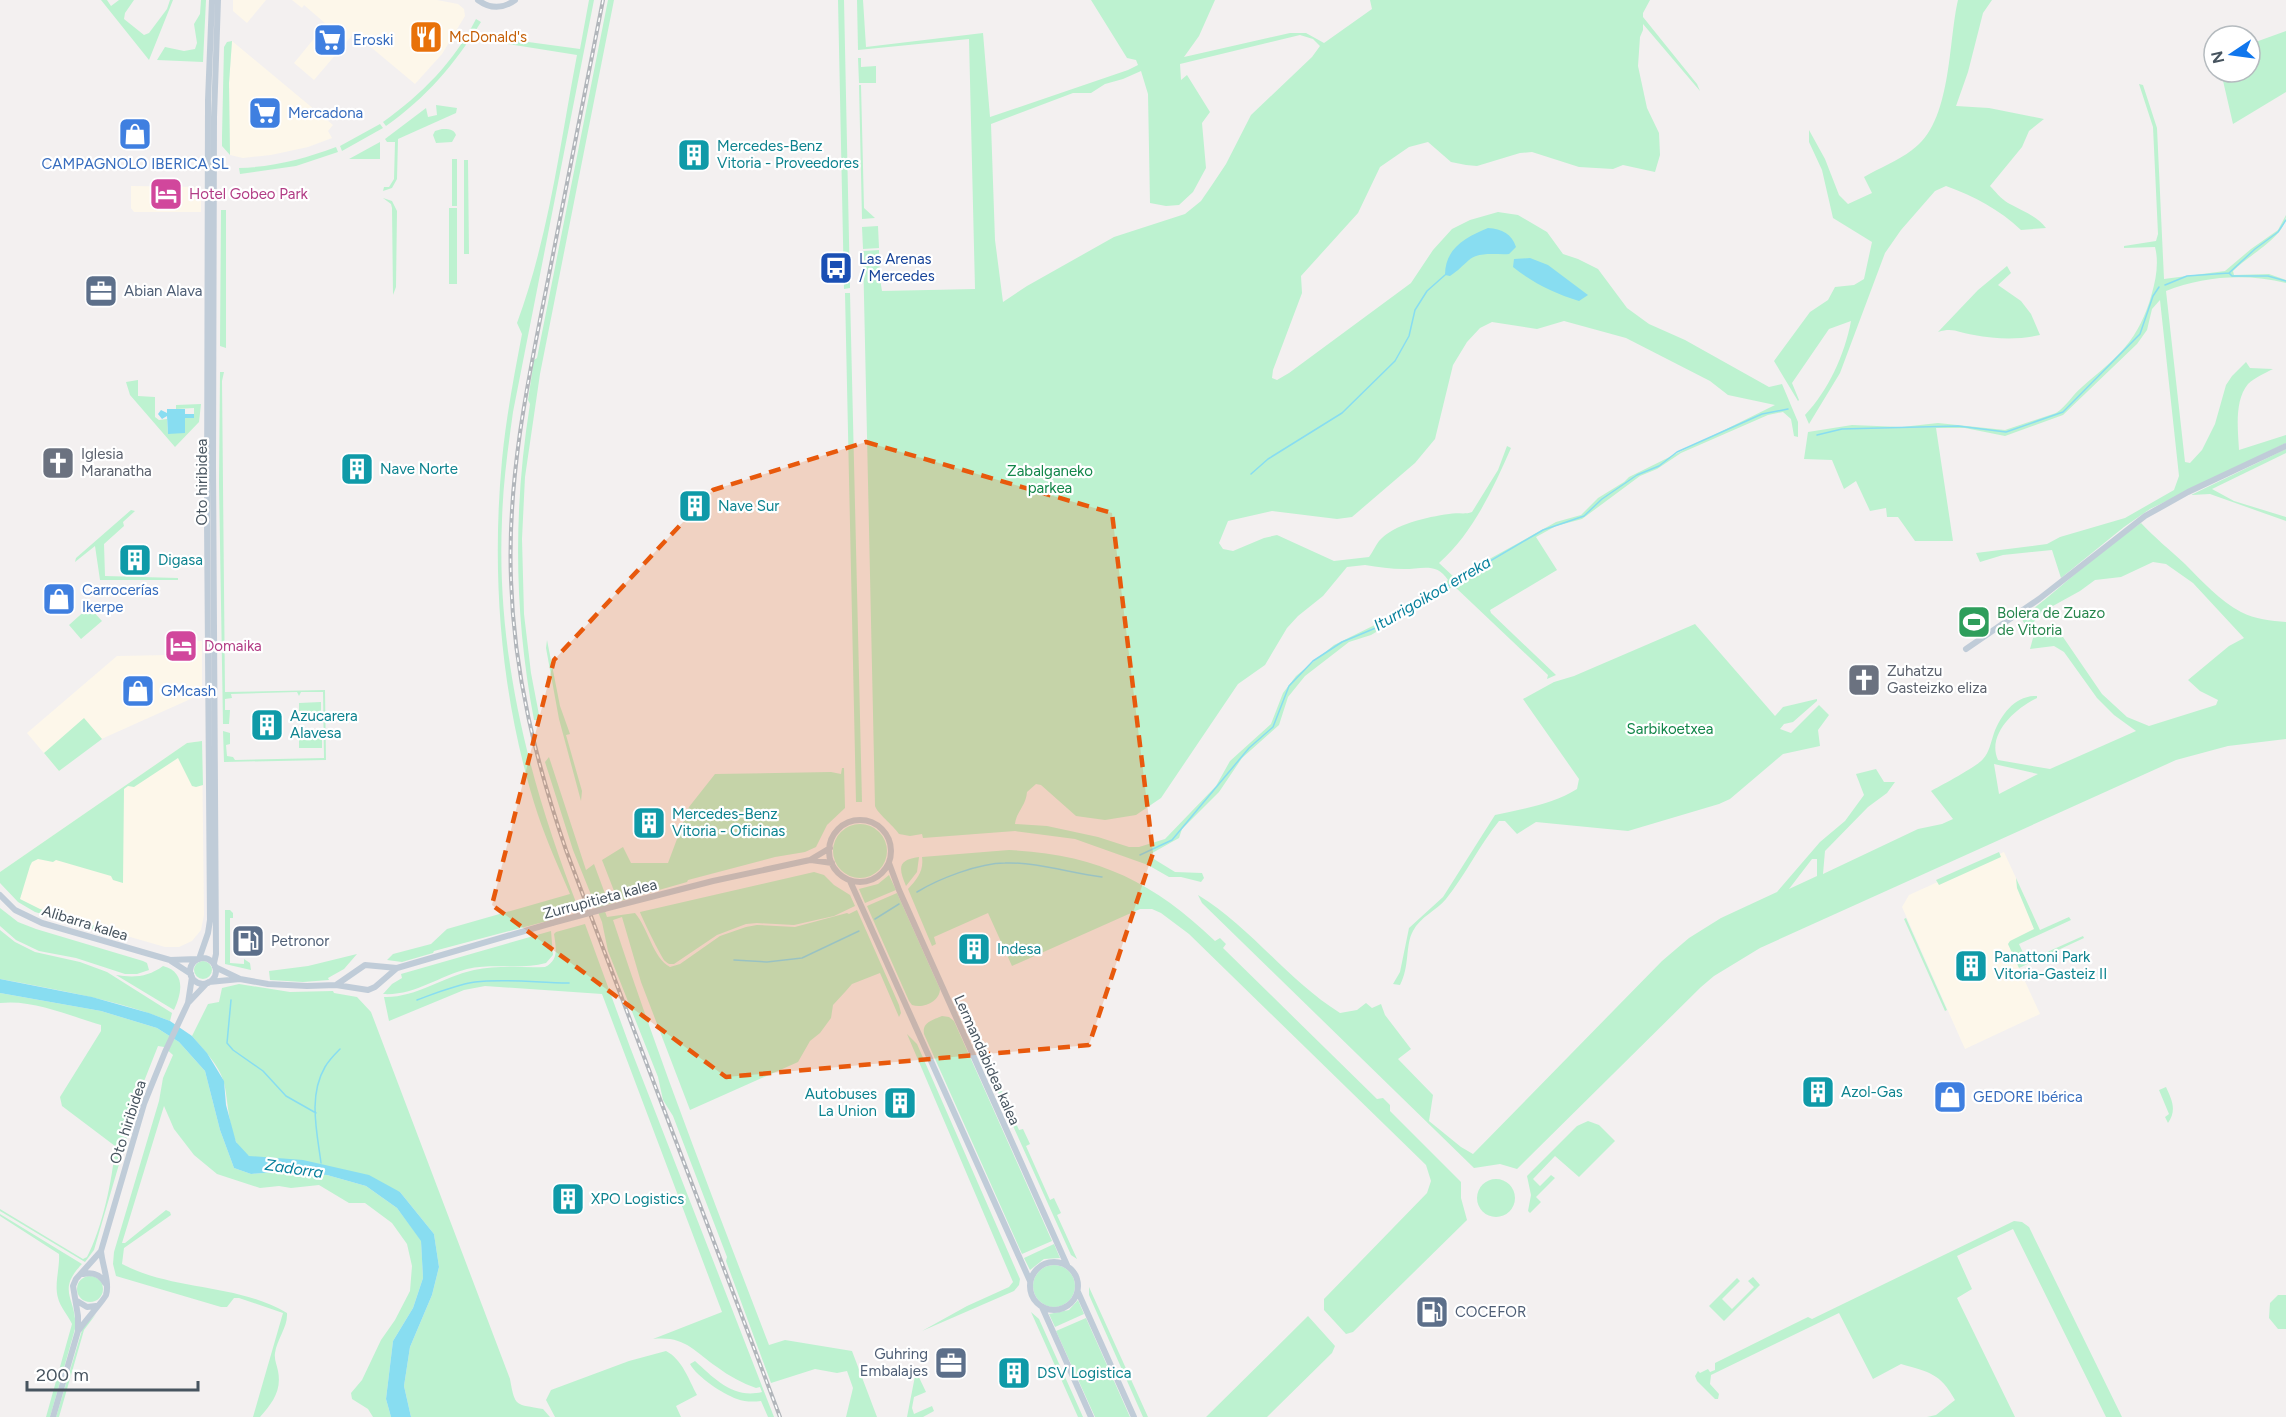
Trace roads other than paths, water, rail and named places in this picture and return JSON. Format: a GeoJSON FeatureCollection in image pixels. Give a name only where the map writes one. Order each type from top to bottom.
{"type":"FeatureCollection","features":[{"type":"Feature","properties":{"kind":"street","name":"Oto hiribidea"},"geometry":{"type":"LineString","coordinates":[[198,959],[208,933],[210,920],[208,112],[212,0]]}},
{"type":"Feature","properties":{"kind":"street","name":"Oto hiribidea"},"geometry":{"type":"LineString","coordinates":[[214,965],[216,954],[213,477],[214,135],[218,0]]}},
{"type":"Feature","properties":{"kind":"street"},"geometry":{"type":"LineString","coordinates":[[478,0],[485,5],[495,7],[507,5],[515,0]]}},
{"type":"Feature","properties":{"kind":"street"},"geometry":{"type":"LineString","coordinates":[[1966,648],[2038,599],[2145,516],[2188,492],[2286,447]]}},
{"type":"Feature","properties":{"kind":"street"},"geometry":{"type":"LineString","coordinates":[[855,821],[869,822],[882,829],[890,842],[889,863],[885,870],[873,879],[850,881],[836,871],[832,863],[830,848],[834,835],[844,825],[855,821]]}},
{"type":"Feature","properties":{"kind":"street","name":"Zurrupitieta kalea"},"geometry":{"type":"LineString","coordinates":[[374,967],[397,968],[604,909],[713,881],[810,860],[830,848]]}},
{"type":"Feature","properties":{"kind":"street","name":"Zurrupitieta kalea"},"geometry":{"type":"LineString","coordinates":[[810,860],[832,863]]}},
{"type":"Feature","properties":{"kind":"street","name":"Lermandabidea kalea"},"geometry":{"type":"LineString","coordinates":[[889,863],[902,897],[1067,1265]]}},
{"type":"Feature","properties":{"kind":"street"},"geometry":{"type":"LineString","coordinates":[[850,881],[1030,1281],[1030,1291],[1034,1300],[1049,1310],[1064,1308],[1075,1299],[1078,1292]]}},
{"type":"Feature","properties":{"kind":"street","name":"Alibarra kalea"},"geometry":{"type":"LineString","coordinates":[[0,896],[15,910],[31,919],[170,960],[192,975]]}},
{"type":"Feature","properties":{"kind":"street"},"geometry":{"type":"LineString","coordinates":[[240,979],[214,965],[207,958],[198,959],[192,965],[192,975],[198,982],[240,979],[285,985],[336,985],[372,989],[379,982],[379,973],[374,967],[362,966],[356,973],[336,985]]}},
{"type":"Feature","properties":{"kind":"street","name":"Alibarra kalea"},"geometry":{"type":"LineString","coordinates":[[170,960],[198,959]]}},
{"type":"Feature","properties":{"kind":"street"},"geometry":{"type":"LineString","coordinates":[[207,982],[215,976],[214,965]]}},
{"type":"Feature","properties":{"kind":"street","name":"Zurrupitieta kalea"},"geometry":{"type":"LineString","coordinates":[[379,982],[397,968]]}},
{"type":"Feature","properties":{"kind":"street"},"geometry":{"type":"LineString","coordinates":[[356,973],[356,982],[360,987]]}},
{"type":"Feature","properties":{"kind":"street","name":"Oto hiribidea"},"geometry":{"type":"LineString","coordinates":[[53,1417],[78,1330],[73,1286],[76,1279],[83,1274],[101,1251],[144,1104],[188,1003],[192,975]]}},
{"type":"Feature","properties":{"kind":"street","name":"Oto hiribidea"},"geometry":{"type":"LineString","coordinates":[[188,1003],[207,982]]}},
{"type":"Feature","properties":{"kind":"street","name":"Oto hiribidea"},"geometry":{"type":"LineString","coordinates":[[78,1330],[105,1298],[101,1251]]}},
{"type":"Feature","properties":{"kind":"street"},"geometry":{"type":"LineString","coordinates":[[1030,1281],[1035,1270],[1044,1263],[1056,1261],[1067,1265],[1076,1276],[1078,1292],[1134,1417]]}},
{"type":"Feature","properties":{"kind":"street"},"geometry":{"type":"LineString","coordinates":[[83,1274],[98,1275],[105,1284]]}},
{"type":"Feature","properties":{"kind":"street"},"geometry":{"type":"LineString","coordinates":[[76,1300],[83,1306],[96,1306]]}},
{"type":"Feature","properties":{"kind":"street"},"geometry":{"type":"LineString","coordinates":[[1042,1307],[1091,1417]]}},
{"type":"Feature","properties":{"kind":"water"},"geometry":{"type":"Polygon","coordinates":[[[1488,228],[1506,233],[1516,247],[1509,254],[1483,254],[1473,257],[1450,276],[1445,275],[1449,258],[1458,245],[1488,228]]]}},
{"type":"Feature","properties":{"kind":"water"},"geometry":{"type":"Polygon","coordinates":[[[1530,258],[1548,265],[1588,295],[1579,301],[1570,298],[1536,283],[1513,267],[1514,259],[1530,258]]]}},
{"type":"Feature","properties":{"kind":"water"},"geometry":{"type":"Polygon","coordinates":[[[167,409],[185,409],[185,414],[194,414],[194,418],[185,418],[185,433],[168,434],[167,416],[162,419],[158,414],[161,410],[167,413],[167,409]]]}},
{"type":"Feature","properties":{"kind":"water","name":"Zadorra"},"geometry":{"type":"Polygon","coordinates":[[[0,979],[92,997],[170,1021],[192,1036],[207,1053],[224,1081],[226,1105],[236,1142],[249,1156],[303,1160],[369,1175],[400,1192],[434,1234],[439,1267],[432,1295],[410,1347],[404,1386],[411,1417],[391,1417],[386,1399],[393,1341],[413,1308],[423,1278],[421,1241],[397,1208],[366,1186],[327,1175],[276,1172],[251,1174],[234,1168],[220,1130],[205,1071],[179,1042],[157,1028],[101,1011],[0,993],[0,979]]]}},
{"type":"Feature","properties":{"kind":"waterway","name":"Iturrigoikoa erreka"},"geometry":{"type":"LineString","coordinates":[[2165,285],[2187,276],[2229,273],[2278,232],[2286,220]]}},
{"type":"Feature","properties":{"kind":"waterway"},"geometry":{"type":"LineString","coordinates":[[2229,273],[2232,276],[2268,276],[2286,281]]}},
{"type":"Feature","properties":{"kind":"waterway"},"geometry":{"type":"LineString","coordinates":[[1251,474],[1268,459],[1342,413],[1395,361],[1409,336],[1415,310],[1427,291],[1445,275]]}},
{"type":"Feature","properties":{"kind":"waterway","name":"Iturrigoikoa erreka"},"geometry":{"type":"LineString","coordinates":[[1817,435],[1842,429],[1958,426],[2006,432],[2063,412],[2140,334],[2153,296],[2159,287]]}},
{"type":"Feature","properties":{"kind":"waterway","name":"Iturrigoikoa erreka"},"geometry":{"type":"LineString","coordinates":[[1140,855],[1172,840],[1249,748],[1273,727],[1289,686],[1313,661],[1342,642],[1378,627],[1543,530],[1584,516],[1602,499],[1637,475],[1659,466],[1677,452],[1762,414],[1788,409]]}},
{"type":"Feature","properties":{"kind":"waterway","name":"Iturrigoikoa erreka"},"geometry":{"type":"LineString","coordinates":[[917,892],[959,873],[1005,863],[1029,864],[1102,877]]}},
{"type":"Feature","properties":{"kind":"waterway","name":"Iturrigoikoa erreka"},"geometry":{"type":"LineString","coordinates":[[875,919],[899,904]]}},
{"type":"Feature","properties":{"kind":"waterway","name":"Iturrigoikoa erreka"},"geometry":{"type":"LineString","coordinates":[[734,960],[767,962],[802,958],[859,931]]}},
{"type":"Feature","properties":{"kind":"waterway","name":"Iturrigoikoa erreka"},"geometry":{"type":"LineString","coordinates":[[417,1000],[475,982],[569,983]]}},
{"type":"Feature","properties":{"kind":"waterway"},"geometry":{"type":"LineString","coordinates":[[231,1000],[227,1043],[233,1050],[263,1071],[286,1096],[316,1113]]}},
{"type":"Feature","properties":{"kind":"waterway","name":"Iturrigoikoa erreka"},"geometry":{"type":"LineString","coordinates":[[321,1163],[315,1102],[325,1067],[340,1049]]}},
{"type":"Feature","properties":{"kind":"railway"},"geometry":{"type":"LineString","coordinates":[[603,0],[520,429],[512,504],[511,542],[511,580],[517,649],[536,751],[566,850],[780,1417]]}},
{"type":"Feature","properties":{"kind":"place","name":"McDonald's"},"geometry":{"type":"Point","coordinates":[426,37]}},
{"type":"Feature","properties":{"kind":"place","name":"Eroski"},"geometry":{"type":"Point","coordinates":[330,40]}},
{"type":"Feature","properties":{"kind":"place","name":"Mercadona"},"geometry":{"type":"Point","coordinates":[265,113]}},
{"type":"Feature","properties":{"kind":"place","name":"CAMPAGNOLO IBERICA SL"},"geometry":{"type":"Point","coordinates":[135,134]}},
{"type":"Feature","properties":{"kind":"place","name":"Mercedes-Benz Vitoria - Proveedores"},"geometry":{"type":"Point","coordinates":[694,155]}},
{"type":"Feature","properties":{"kind":"place","name":"Hotel Gobeo Park"},"geometry":{"type":"Point","coordinates":[166,194]}},
{"type":"Feature","properties":{"kind":"place","name":"Las Arenas / Mercedes"},"geometry":{"type":"Point","coordinates":[836,268]}},
{"type":"Feature","properties":{"kind":"place","name":"Abian Alava"},"geometry":{"type":"Point","coordinates":[101,291]}},
{"type":"Feature","properties":{"kind":"place","name":"Iglesia Maranatha"},"geometry":{"type":"Point","coordinates":[58,463]}},
{"type":"Feature","properties":{"kind":"place","name":"Nave Norte"},"geometry":{"type":"Point","coordinates":[357,469]}},
{"type":"Feature","properties":{"kind":"place","name":"Nave Sur"},"geometry":{"type":"Point","coordinates":[695,506]}},
{"type":"Feature","properties":{"kind":"place","name":"Digasa"},"geometry":{"type":"Point","coordinates":[135,560]}},
{"type":"Feature","properties":{"kind":"place","name":"Carrocerías Ikerpe"},"geometry":{"type":"Point","coordinates":[59,599]}},
{"type":"Feature","properties":{"kind":"place","name":"Bolera de Zuazo de Vitoria"},"geometry":{"type":"Point","coordinates":[1974,622]}},
{"type":"Feature","properties":{"kind":"place","name":"Domaika"},"geometry":{"type":"Point","coordinates":[181,646]}},
{"type":"Feature","properties":{"kind":"place","name":"Zuhatzu Gasteizko eliza"},"geometry":{"type":"Point","coordinates":[1864,680]}},
{"type":"Feature","properties":{"kind":"place","name":"GMcash"},"geometry":{"type":"Point","coordinates":[138,691]}},
{"type":"Feature","properties":{"kind":"place","name":"Azucarera Alavesa"},"geometry":{"type":"Point","coordinates":[267,725]}},
{"type":"Feature","properties":{"kind":"place","name":"Mercedes-Benz Vitoria - Oficinas"},"geometry":{"type":"Point","coordinates":[649,823]}},
{"type":"Feature","properties":{"kind":"place","name":"Petronor"},"geometry":{"type":"Point","coordinates":[248,941]}},
{"type":"Feature","properties":{"kind":"place","name":"Indesa"},"geometry":{"type":"Point","coordinates":[974,949]}},
{"type":"Feature","properties":{"kind":"place","name":"Panattoni Park Vitoria-Gasteiz II"},"geometry":{"type":"Point","coordinates":[1971,966]}},
{"type":"Feature","properties":{"kind":"place","name":"Azol-Gas"},"geometry":{"type":"Point","coordinates":[1818,1092]}},
{"type":"Feature","properties":{"kind":"place","name":"GEDORE Ibérica"},"geometry":{"type":"Point","coordinates":[1950,1097]}},
{"type":"Feature","properties":{"kind":"place","name":"Autobuses La Union"},"geometry":{"type":"Point","coordinates":[900,1103]}},
{"type":"Feature","properties":{"kind":"place","name":"XPO Logistics"},"geometry":{"type":"Point","coordinates":[568,1199]}},
{"type":"Feature","properties":{"kind":"place","name":"COCEFOR"},"geometry":{"type":"Point","coordinates":[1432,1312]}},
{"type":"Feature","properties":{"kind":"place","name":"Guhring Embalajes"},"geometry":{"type":"Point","coordinates":[951,1363]}},
{"type":"Feature","properties":{"kind":"place","name":"DSV Logistica"},"geometry":{"type":"Point","coordinates":[1014,1373]}},
{"type":"Feature","properties":{"kind":"park label","name":"Zabalganeko parkea"},"geometry":{"type":"Point","coordinates":[1050,480]}},
{"type":"Feature","properties":{"kind":"park label","name":"Sarbikoetxea"},"geometry":{"type":"Point","coordinates":[1670,729]}}]}
